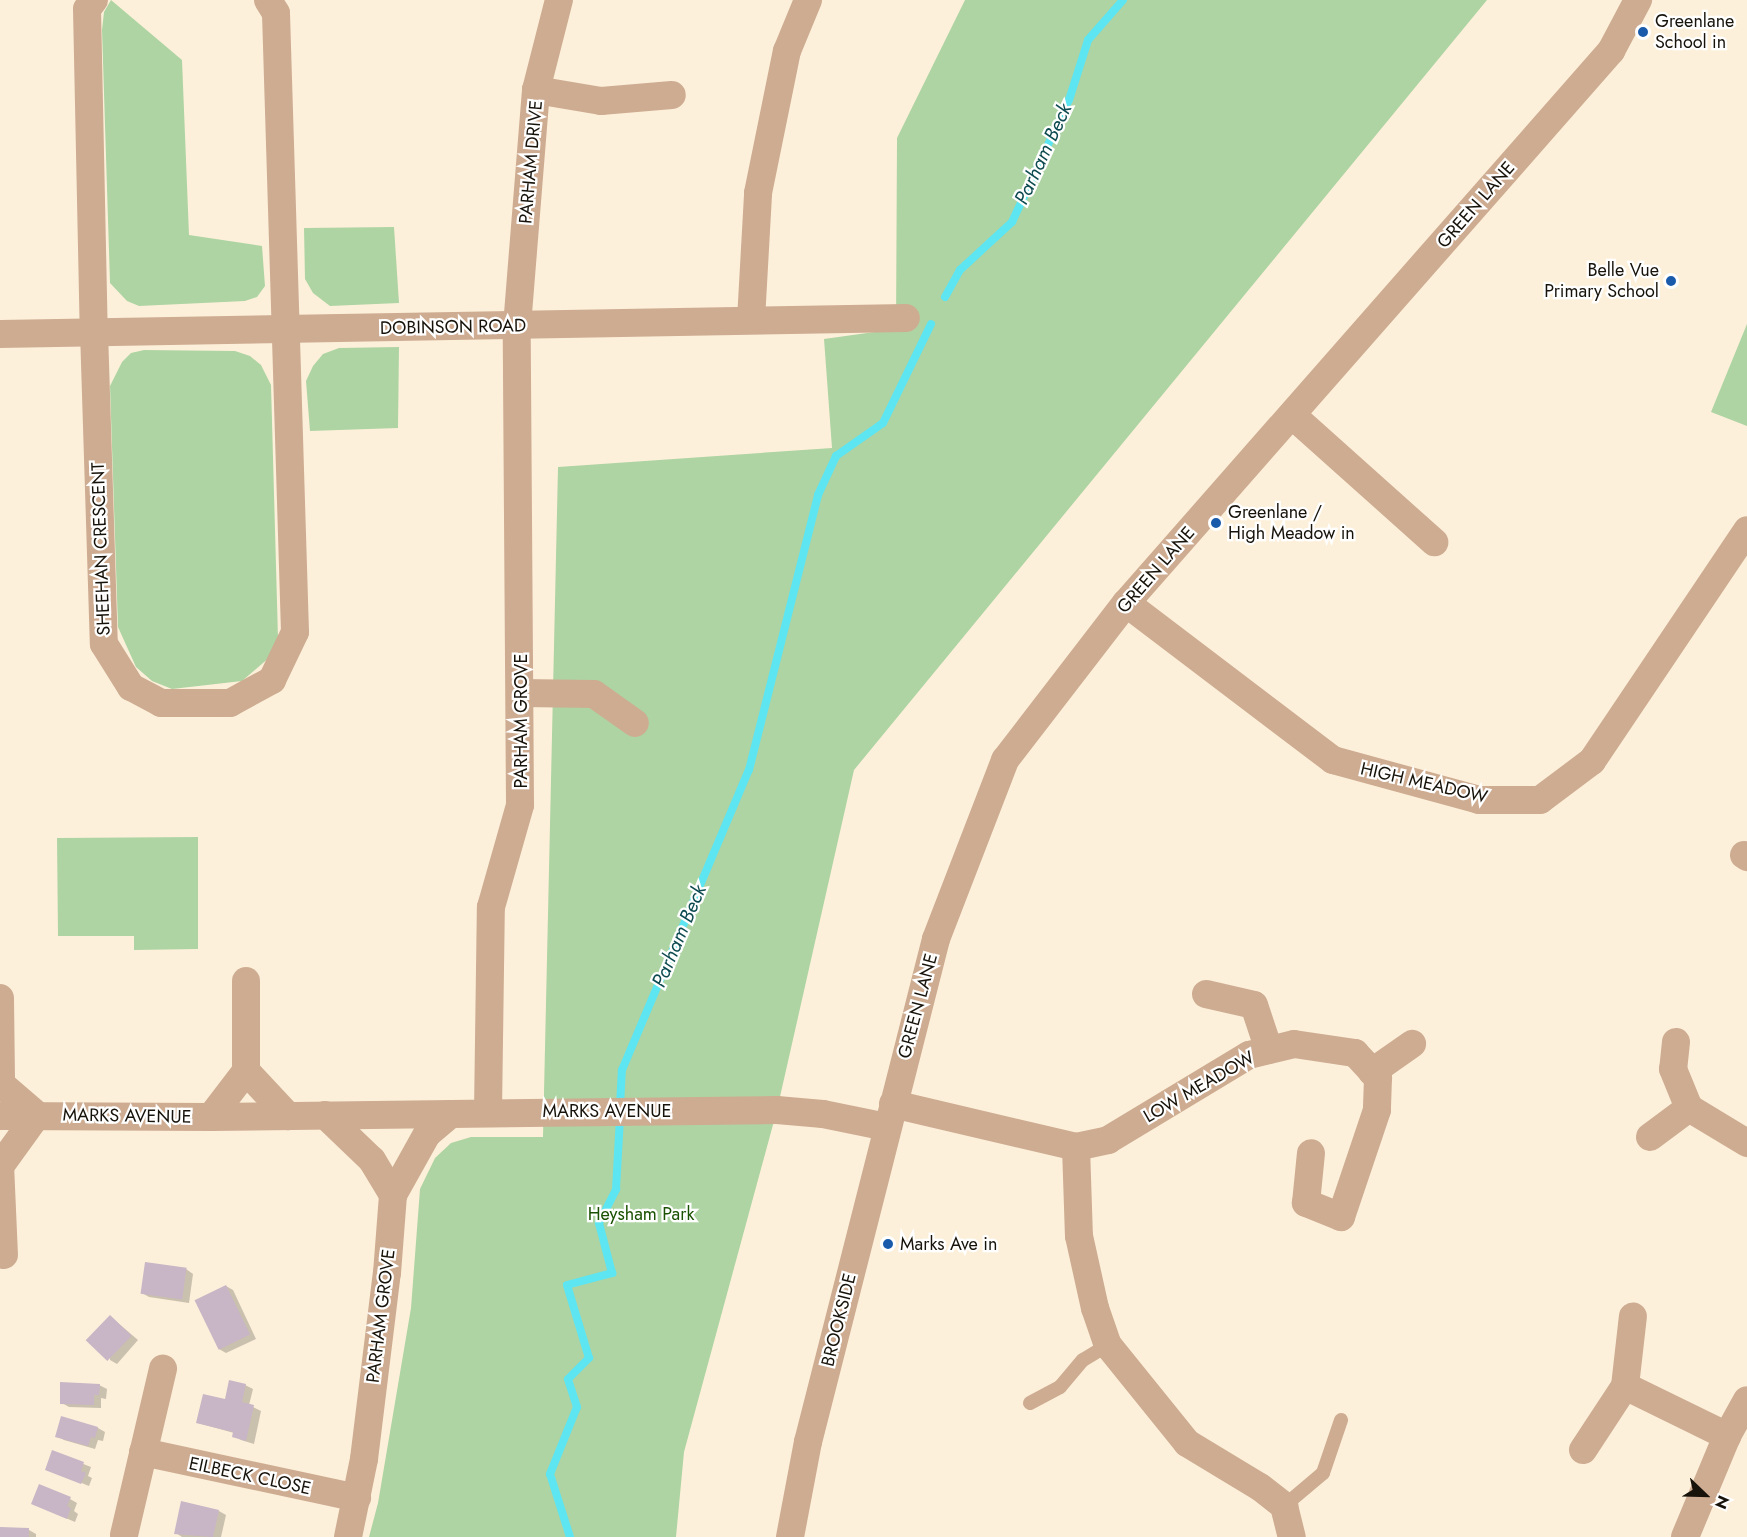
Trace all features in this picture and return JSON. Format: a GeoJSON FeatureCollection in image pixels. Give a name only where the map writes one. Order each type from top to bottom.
{"type":"FeatureCollection","features":[{"type":"Feature","properties":{"kind":"street","name":"SHEEHAN CRESCENT"},"geometry":{"type":"LineString","coordinates":[[94,0],[87,9],[104,644],[131,687],[161,703],[230,703],[272,680],[295,632],[276,13],[268,0]]}},
{"type":"Feature","properties":{"kind":"street","name":"PARHAM DRIVE"},"geometry":{"type":"LineString","coordinates":[[518,326],[536,90],[559,0]]}},
{"type":"Feature","properties":{"kind":"street"},"geometry":{"type":"LineString","coordinates":[[751,320],[758,193],[788,51],[808,0]]}},
{"type":"Feature","properties":{"kind":"street","name":"GREEN LANE"},"geometry":{"type":"LineString","coordinates":[[890,1115],[936,939],[1005,760],[1126,603],[1611,51],[1638,0]]}},
{"type":"Feature","properties":{"kind":"street"},"geometry":{"type":"LineString","coordinates":[[536,90],[601,101],[672,95]]}},
{"type":"Feature","properties":{"kind":"street","name":"DOBINSON ROAD"},"geometry":{"type":"LineString","coordinates":[[0,334],[906,318]]}},
{"type":"Feature","properties":{"kind":"street","name":"PARHAM GROVE"},"geometry":{"type":"LineString","coordinates":[[488,1112],[491,907],[520,806],[522,693],[518,326]]}},
{"type":"Feature","properties":{"kind":"street"},"geometry":{"type":"LineString","coordinates":[[1292,415],[1434,542]]}},
{"type":"Feature","properties":{"kind":"street","name":"HIGH MEADOW"},"geometry":{"type":"LineString","coordinates":[[1126,603],[1333,760],[1479,800],[1540,800],[1592,761],[1747,530]]}},
{"type":"Feature","properties":{"kind":"street"},"geometry":{"type":"LineString","coordinates":[[522,693],[594,694],[635,723]]}},
{"type":"Feature","properties":{"kind":"street"},"geometry":{"type":"LineString","coordinates":[[211,1117],[246,1071],[246,981]]}},
{"type":"Feature","properties":{"kind":"street"},"geometry":{"type":"LineString","coordinates":[[1206,994],[1254,1005],[1269,1050]]}},
{"type":"Feature","properties":{"kind":"street"},"geometry":{"type":"LineString","coordinates":[[0,998],[1,1084],[37,1115],[0,1164],[4,1255]]}},
{"type":"Feature","properties":{"kind":"street"},"geometry":{"type":"LineString","coordinates":[[1676,1042],[1673,1070],[1689,1108],[1747,1143]]}},
{"type":"Feature","properties":{"kind":"street","name":"LOW MEADOW"},"geometry":{"type":"LineString","coordinates":[[890,1115],[1076,1147],[1107,1140],[1250,1054],[1294,1044],[1355,1053],[1372,1072]]}},
{"type":"Feature","properties":{"kind":"street"},"geometry":{"type":"LineString","coordinates":[[1311,1153],[1306,1203],[1341,1217],[1377,1110],[1378,1078],[1372,1072],[1412,1044]]}},
{"type":"Feature","properties":{"kind":"street"},"geometry":{"type":"LineString","coordinates":[[246,1071],[288,1116]]}},
{"type":"Feature","properties":{"kind":"street"},"geometry":{"type":"LineString","coordinates":[[1650,1137],[1689,1108]]}},
{"type":"Feature","properties":{"kind":"street","name":"MARKS AVENUE"},"geometry":{"type":"LineString","coordinates":[[0,1116],[211,1117],[777,1110],[823,1114],[890,1115]]}},
{"type":"Feature","properties":{"kind":"street","name":"PARHAM GROVE"},"geometry":{"type":"LineString","coordinates":[[348,1537],[357,1498],[387,1273],[393,1195],[427,1134],[451,1114]]}},
{"type":"Feature","properties":{"kind":"street"},"geometry":{"type":"LineString","coordinates":[[325,1115],[372,1160],[393,1195]]}},
{"type":"Feature","properties":{"kind":"street","name":"BROOKSIDE"},"geometry":{"type":"LineString","coordinates":[[790,1537],[808,1442],[890,1115]]}},
{"type":"Feature","properties":{"kind":"street"},"geometry":{"type":"LineString","coordinates":[[1076,1147],[1079,1236],[1095,1308],[1108,1345],[1187,1443],[1260,1487],[1284,1506],[1292,1537]]}},
{"type":"Feature","properties":{"kind":"street"},"geometry":{"type":"LineString","coordinates":[[1582,1450],[1625,1386],[1633,1316]]}},
{"type":"Feature","properties":{"kind":"street"},"geometry":{"type":"LineString","coordinates":[[124,1535],[163,1369]]}},
{"type":"Feature","properties":{"kind":"street"},"geometry":{"type":"LineString","coordinates":[[1625,1386],[1726,1436]]}},
{"type":"Feature","properties":{"kind":"street"},"geometry":{"type":"LineString","coordinates":[[1685,1537],[1726,1436],[1747,1400]]}},
{"type":"Feature","properties":{"kind":"street","name":"EILBECK CLOSE"},"geometry":{"type":"LineString","coordinates":[[143,1452],[357,1498]]}},
{"type":"Feature","properties":{"kind":"lane"},"geometry":{"type":"LineString","coordinates":[[1030,1403],[1060,1387],[1083,1360],[1108,1345]]}},
{"type":"Feature","properties":{"kind":"lane"},"geometry":{"type":"LineString","coordinates":[[1284,1506],[1323,1473],[1341,1420]]}},
{"type":"Feature","properties":{"kind":"green space"},"geometry":{"type":"Polygon","coordinates":[[[111,0],[182,60],[189,235],[262,246],[265,286],[257,297],[245,301],[139,306],[127,301],[110,283],[102,30],[104,12],[111,0]]]}},
{"type":"Feature","properties":{"kind":"green space","name":"Heysham Park"},"geometry":{"type":"Polygon","coordinates":[[[965,0],[1487,0],[854,770],[777,1110],[684,1452],[676,1537],[369,1537],[378,1503],[411,1308],[420,1189],[435,1158],[451,1143],[471,1137],[543,1137],[558,467],[832,448],[824,339],[896,329],[897,138],[965,0]]]}},
{"type":"Feature","properties":{"kind":"green space"},"geometry":{"type":"Polygon","coordinates":[[[394,227],[399,303],[330,306],[313,293],[305,279],[304,228],[394,227]]]}},
{"type":"Feature","properties":{"kind":"green space"},"geometry":{"type":"Polygon","coordinates":[[[1747,324],[1747,426],[1711,412],[1747,324]]]}},
{"type":"Feature","properties":{"kind":"green space"},"geometry":{"type":"Polygon","coordinates":[[[399,347],[398,428],[310,431],[306,381],[313,366],[323,354],[339,348],[399,347]]]}},
{"type":"Feature","properties":{"kind":"green space"},"geometry":{"type":"Polygon","coordinates":[[[144,350],[235,351],[250,356],[261,365],[271,385],[278,638],[270,657],[242,681],[172,689],[152,681],[136,667],[118,627],[110,386],[122,362],[131,353],[144,350]]]}},
{"type":"Feature","properties":{"kind":"green space"},"geometry":{"type":"Polygon","coordinates":[[[198,837],[198,949],[134,950],[134,936],[58,936],[57,838],[198,837]]]}},
{"type":"Feature","properties":{"kind":"building"},"geometry":{"type":"Polygon","coordinates":[[[145,1262],[187,1268],[182,1300],[141,1294],[145,1262]]]}},
{"type":"Feature","properties":{"kind":"building"},"geometry":{"type":"Polygon","coordinates":[[[226,1285],[250,1334],[219,1350],[195,1300],[226,1285]]]}},
{"type":"Feature","properties":{"kind":"building"},"geometry":{"type":"Polygon","coordinates":[[[110,1315],[132,1336],[107,1361],[86,1340],[110,1315]]]}},
{"type":"Feature","properties":{"kind":"building"},"geometry":{"type":"Polygon","coordinates":[[[229,1380],[246,1384],[242,1402],[254,1405],[246,1441],[232,1437],[233,1432],[196,1423],[203,1394],[225,1399],[229,1380]]]}},
{"type":"Feature","properties":{"kind":"building"},"geometry":{"type":"Polygon","coordinates":[[[60,1382],[100,1384],[99,1395],[94,1395],[94,1405],[60,1404],[60,1382]]]}},
{"type":"Feature","properties":{"kind":"building"},"geometry":{"type":"Polygon","coordinates":[[[61,1416],[98,1427],[95,1438],[91,1437],[88,1446],[55,1437],[61,1416]]]}},
{"type":"Feature","properties":{"kind":"building"},"geometry":{"type":"Polygon","coordinates":[[[52,1450],[84,1462],[81,1471],[86,1473],[81,1484],[45,1470],[52,1450]]]}},
{"type":"Feature","properties":{"kind":"building"},"geometry":{"type":"Polygon","coordinates":[[[39,1484],[71,1497],[67,1506],[71,1508],[67,1519],[31,1504],[39,1484]]]}},
{"type":"Feature","properties":{"kind":"building"},"geometry":{"type":"Polygon","coordinates":[[[181,1501],[219,1510],[213,1537],[174,1534],[181,1501]]]}},
{"type":"Feature","properties":{"kind":"building"},"geometry":{"type":"Polygon","coordinates":[[[0,1527],[29,1528],[29,1537],[0,1537],[0,1527]]]}},
{"type":"Feature","properties":{"kind":"waterway","name":"Parham Beck"},"geometry":{"type":"LineString","coordinates":[[945,297],[960,270],[1012,222],[1069,100],[1088,40],[1123,0]]}},
{"type":"Feature","properties":{"kind":"waterway","name":"Parham Beck"},"geometry":{"type":"LineString","coordinates":[[620,1106],[622,1070],[749,770],[818,495],[836,456],[883,423],[931,324]]}},
{"type":"Feature","properties":{"kind":"waterway","name":"Parham Beck"},"geometry":{"type":"LineString","coordinates":[[570,1537],[550,1474],[577,1407],[568,1379],[589,1358],[567,1285],[612,1273],[599,1223],[616,1189],[620,1118]]}},
{"type":"Feature","properties":{"kind":"place","name":"Greenlane School in"},"geometry":{"type":"Point","coordinates":[1643,32]}},
{"type":"Feature","properties":{"kind":"place","name":"Belle Vue Primary School"},"geometry":{"type":"Point","coordinates":[1671,281]}},
{"type":"Feature","properties":{"kind":"place","name":"Greenlane / High Meadow in"},"geometry":{"type":"Point","coordinates":[1216,523]}},
{"type":"Feature","properties":{"kind":"place","name":"Marks Ave in"},"geometry":{"type":"Point","coordinates":[888,1244]}}]}
